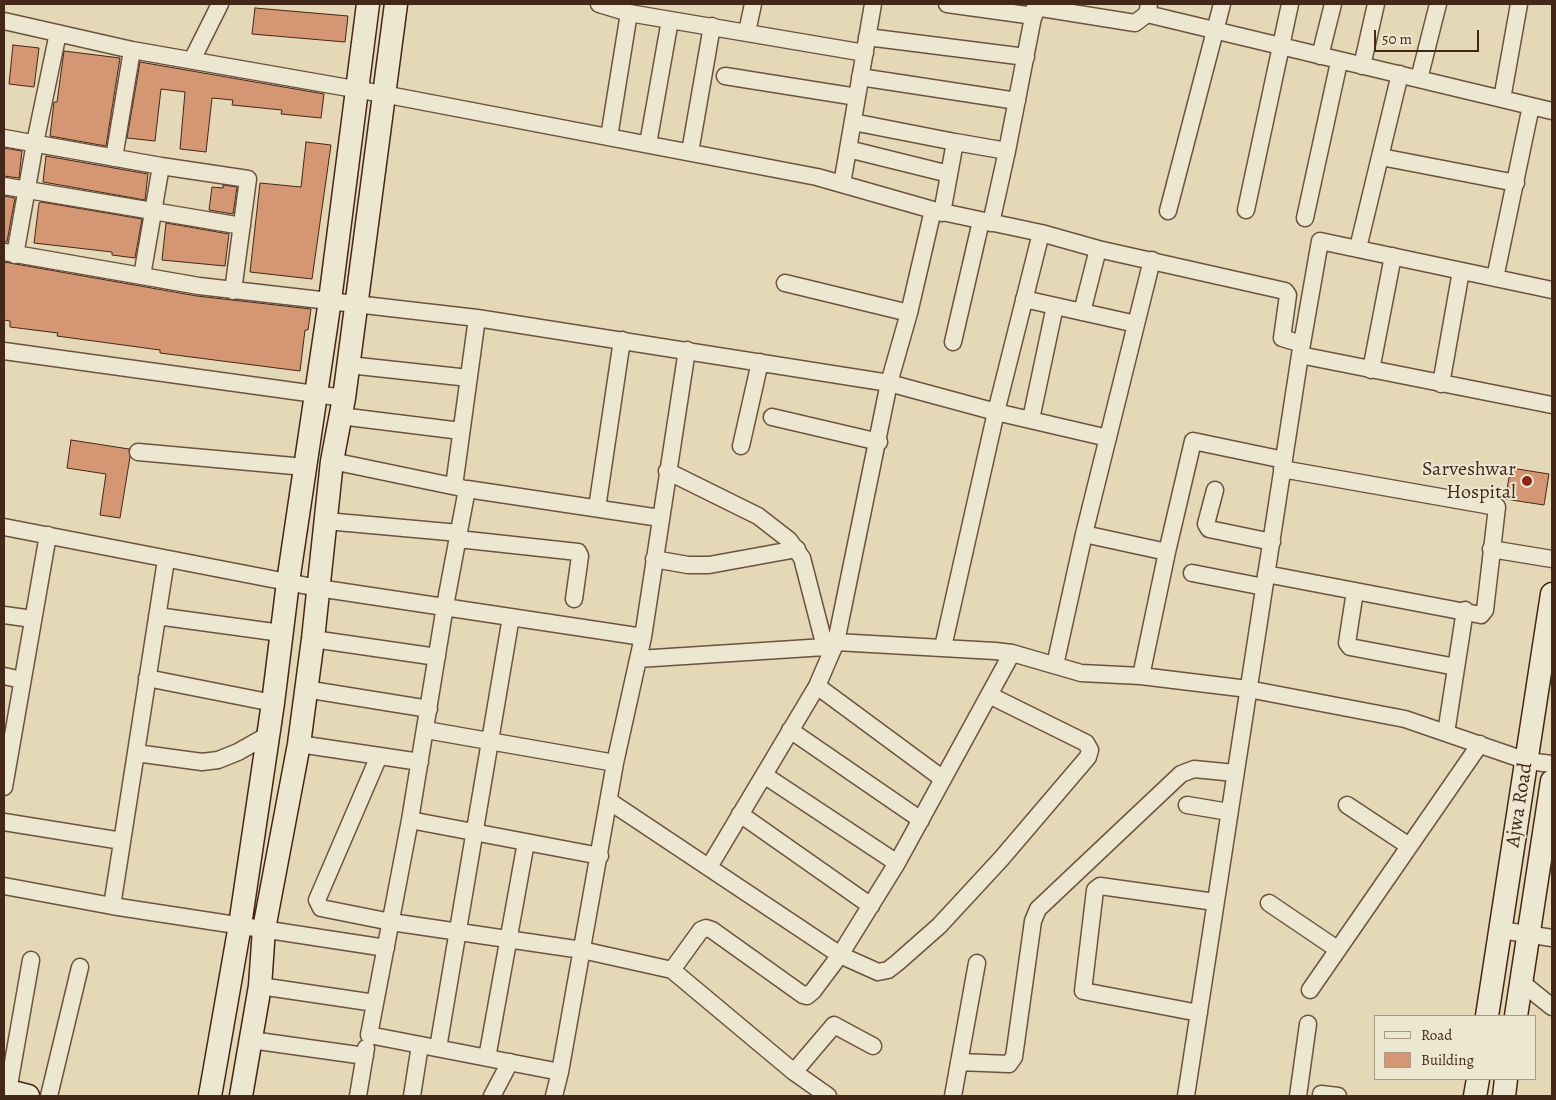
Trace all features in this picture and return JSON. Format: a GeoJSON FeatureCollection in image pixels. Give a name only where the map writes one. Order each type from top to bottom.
{"type":"FeatureCollection","features":[{"type":"Feature","properties":{"kind":"street"},"geometry":{"type":"LineString","coordinates":[[192,60],[220,4]]}},
{"type":"Feature","properties":{"kind":"street"},"geometry":{"type":"LineString","coordinates":[[210,1096],[240,925],[268,735],[288,582],[330,300],[368,4]]}},
{"type":"Feature","properties":{"kind":"street"},"geometry":{"type":"LineString","coordinates":[[241,1096],[258,994],[264,929],[299,744],[313,640],[332,461],[349,365],[396,4]]}},
{"type":"Feature","properties":{"kind":"street"},"geometry":{"type":"LineString","coordinates":[[599,4],[670,20],[747,32],[866,45],[1026,57]]}},
{"type":"Feature","properties":{"kind":"street"},"geometry":{"type":"LineString","coordinates":[[747,32],[753,4]]}},
{"type":"Feature","properties":{"kind":"street"},"geometry":{"type":"LineString","coordinates":[[842,184],[873,4]]}},
{"type":"Feature","properties":{"kind":"street"},"geometry":{"type":"LineString","coordinates":[[947,4],[1035,9],[1135,22],[1148,9],[1216,31],[1281,48],[1400,74],[1552,111]]}},
{"type":"Feature","properties":{"kind":"street"},"geometry":{"type":"LineString","coordinates":[[1168,211],[1222,4]]}},
{"type":"Feature","properties":{"kind":"street"},"geometry":{"type":"LineString","coordinates":[[1246,210],[1290,4]]}},
{"type":"Feature","properties":{"kind":"street"},"geometry":{"type":"LineString","coordinates":[[1320,56],[1333,4]]}},
{"type":"Feature","properties":{"kind":"street"},"geometry":{"type":"LineString","coordinates":[[1362,66],[1376,4]]}},
{"type":"Feature","properties":{"kind":"street"},"geometry":{"type":"LineString","coordinates":[[1419,80],[1438,4]]}},
{"type":"Feature","properties":{"kind":"street"},"geometry":{"type":"LineString","coordinates":[[1502,99],[1519,4]]}},
{"type":"Feature","properties":{"kind":"street"},"geometry":{"type":"LineString","coordinates":[[610,137],[621,8]]}},
{"type":"Feature","properties":{"kind":"street"},"geometry":{"type":"LineString","coordinates":[[953,342],[1008,151],[1035,9]]}},
{"type":"Feature","properties":{"kind":"street"},"geometry":{"type":"LineString","coordinates":[[648,144],[670,20]]}},
{"type":"Feature","properties":{"kind":"street"},"geometry":{"type":"LineString","coordinates":[[4,21],[132,50],[383,94],[817,177],[938,212],[1041,233],[1098,249],[1287,292],[1282,338],[1301,350],[1371,370],[1552,405]]}},
{"type":"Feature","properties":{"kind":"street"},"geometry":{"type":"LineString","coordinates":[[690,152],[712,26]]}},
{"type":"Feature","properties":{"kind":"street"},"geometry":{"type":"LineString","coordinates":[[58,33],[35,143],[28,190],[10,253],[233,291],[330,300],[477,318],[889,383],[996,412],[1108,438]]}},
{"type":"Feature","properties":{"kind":"street"},"geometry":{"type":"LineString","coordinates":[[114,158],[132,50]]}},
{"type":"Feature","properties":{"kind":"street"},"geometry":{"type":"LineString","coordinates":[[1305,218],[1339,62]]}},
{"type":"Feature","properties":{"kind":"street"},"geometry":{"type":"LineString","coordinates":[[1358,248],[1382,157],[1400,74]]}},
{"type":"Feature","properties":{"kind":"street"},"geometry":{"type":"LineString","coordinates":[[725,76],[857,97]]}},
{"type":"Feature","properties":{"kind":"street"},"geometry":{"type":"LineString","coordinates":[[860,77],[1017,101]]}},
{"type":"Feature","properties":{"kind":"street"},"geometry":{"type":"LineString","coordinates":[[1495,278],[1531,106]]}},
{"type":"Feature","properties":{"kind":"street"},"geometry":{"type":"LineString","coordinates":[[853,122],[1008,151]]}},
{"type":"Feature","properties":{"kind":"street"},"geometry":{"type":"LineString","coordinates":[[4,138],[161,166],[248,179],[233,291]]}},
{"type":"Feature","properties":{"kind":"street"},"geometry":{"type":"LineString","coordinates":[[708,866],[817,686],[831,645],[879,442],[889,383],[949,174],[955,142]]}},
{"type":"Feature","properties":{"kind":"street"},"geometry":{"type":"LineString","coordinates":[[848,149],[949,174]]}},
{"type":"Feature","properties":{"kind":"street"},"geometry":{"type":"LineString","coordinates":[[1382,157],[1516,183]]}},
{"type":"Feature","properties":{"kind":"street"},"geometry":{"type":"LineString","coordinates":[[142,276],[161,166]]}},
{"type":"Feature","properties":{"kind":"street"},"geometry":{"type":"LineString","coordinates":[[4,186],[242,226]]}},
{"type":"Feature","properties":{"kind":"street"},"geometry":{"type":"LineString","coordinates":[[943,647],[996,412],[1041,233]]}},
{"type":"Feature","properties":{"kind":"street"},"geometry":{"type":"LineString","coordinates":[[1186,1096],[1283,464],[1320,241],[1552,290]]}},
{"type":"Feature","properties":{"kind":"street"},"geometry":{"type":"LineString","coordinates":[[1082,312],[1098,249]]}},
{"type":"Feature","properties":{"kind":"street"},"geometry":{"type":"LineString","coordinates":[[1371,370],[1393,256]]}},
{"type":"Feature","properties":{"kind":"street"},"geometry":{"type":"LineString","coordinates":[[1055,665],[1084,534],[1152,260]]}},
{"type":"Feature","properties":{"kind":"street"},"geometry":{"type":"LineString","coordinates":[[1441,384],[1461,270]]}},
{"type":"Feature","properties":{"kind":"street"},"geometry":{"type":"LineString","coordinates":[[785,283],[910,313]]}},
{"type":"Feature","properties":{"kind":"street"},"geometry":{"type":"LineString","coordinates":[[1024,299],[1136,324]]}},
{"type":"Feature","properties":{"kind":"street"},"geometry":{"type":"LineString","coordinates":[[1031,419],[1055,306]]}},
{"type":"Feature","properties":{"kind":"street"},"geometry":{"type":"LineString","coordinates":[[358,1096],[410,820],[458,536],[461,431],[477,318]]}},
{"type":"Feature","properties":{"kind":"street"},"geometry":{"type":"LineString","coordinates":[[597,508],[622,340]]}},
{"type":"Feature","properties":{"kind":"street"},"geometry":{"type":"LineString","coordinates":[[554,1096],[600,856],[615,763],[643,637],[687,350]]}},
{"type":"Feature","properties":{"kind":"street"},"geometry":{"type":"LineString","coordinates":[[4,351],[315,395],[342,407],[461,431]]}},
{"type":"Feature","properties":{"kind":"street"},"geometry":{"type":"LineString","coordinates":[[742,446],[760,362]]}},
{"type":"Feature","properties":{"kind":"street"},"geometry":{"type":"LineString","coordinates":[[349,365],[469,378]]}},
{"type":"Feature","properties":{"kind":"street"},"geometry":{"type":"LineString","coordinates":[[772,418],[879,442]]}},
{"type":"Feature","properties":{"kind":"street"},"geometry":{"type":"LineString","coordinates":[[1141,676],[1193,441],[1283,464],[1493,505],[1497,511],[1485,610],[1481,614],[1355,591],[1192,573]]}},
{"type":"Feature","properties":{"kind":"street"},"geometry":{"type":"LineString","coordinates":[[138,452],[305,467]]}},
{"type":"Feature","properties":{"kind":"street"},"geometry":{"type":"LineString","coordinates":[[332,461],[460,488],[660,518]]}},
{"type":"Feature","properties":{"kind":"street"},"geometry":{"type":"LineString","coordinates":[[667,472],[758,516],[796,549],[802,558],[831,645]]}},
{"type":"Feature","properties":{"kind":"street"},"geometry":{"type":"LineString","coordinates":[[1215,490],[1206,524],[1209,529],[1272,542]]}},
{"type":"Feature","properties":{"kind":"street"},"geometry":{"type":"LineString","coordinates":[[326,521],[578,552],[580,556],[574,599]]}},
{"type":"Feature","properties":{"kind":"street"},"geometry":{"type":"LineString","coordinates":[[4,527],[166,560],[318,588],[643,637]]}},
{"type":"Feature","properties":{"kind":"street"},"geometry":{"type":"LineString","coordinates":[[1084,534],[1167,552]]}},
{"type":"Feature","properties":{"kind":"street"},"geometry":{"type":"LineString","coordinates":[[4,779],[9,728],[22,680],[48,535]]}},
{"type":"Feature","properties":{"kind":"street"},"geometry":{"type":"LineString","coordinates":[[654,559],[688,566],[709,565],[796,549]]}},
{"type":"Feature","properties":{"kind":"street"},"geometry":{"type":"LineString","coordinates":[[1492,549],[1552,559]]}},
{"type":"Feature","properties":{"kind":"street"},"geometry":{"type":"LineString","coordinates":[[112,906],[166,560]]}},
{"type":"Feature","properties":{"kind":"street"},"geometry":{"type":"LineString","coordinates":[[1355,591],[1347,643],[1350,647],[1456,667]]}},
{"type":"Feature","properties":{"kind":"street","name":"Ajwa Road"},"geometry":{"type":"LineString","coordinates":[[1488,1015],[1551,608]]}},
{"type":"Feature","properties":{"kind":"street"},"geometry":{"type":"LineString","coordinates":[[1446,733],[1465,610]]}},
{"type":"Feature","properties":{"kind":"street"},"geometry":{"type":"LineString","coordinates":[[4,615],[33,619]]}},
{"type":"Feature","properties":{"kind":"street"},"geometry":{"type":"LineString","coordinates":[[157,616],[281,632]]}},
{"type":"Feature","properties":{"kind":"street"},"geometry":{"type":"LineString","coordinates":[[438,1048],[511,616]]}},
{"type":"Feature","properties":{"kind":"street"},"geometry":{"type":"LineString","coordinates":[[313,640],[437,657]]}},
{"type":"Feature","properties":{"kind":"street"},"geometry":{"type":"LineString","coordinates":[[638,659],[831,645],[943,647],[1012,653],[1081,673],[1141,676],[1248,689],[1405,719],[1527,761],[1552,764]]}},
{"type":"Feature","properties":{"kind":"street"},"geometry":{"type":"LineString","coordinates":[[672,970],[701,930],[706,928],[712,930],[803,995],[807,996],[813,991],[840,955],[897,863],[991,696],[1012,653]]}},
{"type":"Feature","properties":{"kind":"street"},"geometry":{"type":"LineString","coordinates":[[4,676],[22,680]]}},
{"type":"Feature","properties":{"kind":"street"},"geometry":{"type":"LineString","coordinates":[[147,678],[272,703]]}},
{"type":"Feature","properties":{"kind":"street"},"geometry":{"type":"LineString","coordinates":[[817,686],[943,779]]}},
{"type":"Feature","properties":{"kind":"street"},"geometry":{"type":"LineString","coordinates":[[305,689],[429,709]]}},
{"type":"Feature","properties":{"kind":"street"},"geometry":{"type":"LineString","coordinates":[[609,801],[840,955],[878,972],[888,970],[939,926],[1001,859],[1088,757],[1090,750],[1086,743],[991,696]]}},
{"type":"Feature","properties":{"kind":"street"},"geometry":{"type":"LineString","coordinates":[[426,730],[615,763]]}},
{"type":"Feature","properties":{"kind":"street"},"geometry":{"type":"LineString","coordinates":[[790,730],[921,820]]}},
{"type":"Feature","properties":{"kind":"street"},"geometry":{"type":"LineString","coordinates":[[136,753],[202,762],[218,760],[238,752],[268,735]]}},
{"type":"Feature","properties":{"kind":"street"},"geometry":{"type":"LineString","coordinates":[[299,744],[420,762]]}},
{"type":"Feature","properties":{"kind":"street"},"geometry":{"type":"LineString","coordinates":[[1310,990],[1480,744]]}},
{"type":"Feature","properties":{"kind":"street"},"geometry":{"type":"LineString","coordinates":[[379,756],[317,900],[322,908],[390,922],[582,950],[672,970],[794,1072],[828,1096]]}},
{"type":"Feature","properties":{"kind":"street"},"geometry":{"type":"LineString","coordinates":[[959,1062],[1009,1064],[1014,1057],[1033,920],[1038,910],[1181,774],[1194,769],[1235,772]]}},
{"type":"Feature","properties":{"kind":"street"},"geometry":{"type":"LineString","coordinates":[[764,775],[897,863]]}},
{"type":"Feature","properties":{"kind":"street","name":"Ajwa Road"},"geometry":{"type":"LineString","coordinates":[[1516,1015],[1552,781]]}},
{"type":"Feature","properties":{"kind":"street"},"geometry":{"type":"LineString","coordinates":[[1187,805],[1229,812]]}},
{"type":"Feature","properties":{"kind":"street"},"geometry":{"type":"LineString","coordinates":[[1347,805],[1409,846]]}},
{"type":"Feature","properties":{"kind":"street"},"geometry":{"type":"LineString","coordinates":[[740,814],[871,906]]}},
{"type":"Feature","properties":{"kind":"street"},"geometry":{"type":"LineString","coordinates":[[410,820],[600,856]]}},
{"type":"Feature","properties":{"kind":"street"},"geometry":{"type":"LineString","coordinates":[[4,822],[122,841]]}},
{"type":"Feature","properties":{"kind":"street"},"geometry":{"type":"LineString","coordinates":[[487,1058],[526,842]]}},
{"type":"Feature","properties":{"kind":"street"},"geometry":{"type":"LineString","coordinates":[[1199,1013],[1083,992],[1095,890],[1100,886],[1215,902]]}},
{"type":"Feature","properties":{"kind":"street"},"geometry":{"type":"LineString","coordinates":[[4,891],[386,948]]}},
{"type":"Feature","properties":{"kind":"street"},"geometry":{"type":"LineString","coordinates":[[1269,903],[1337,949]]}},
{"type":"Feature","properties":{"kind":"street"},"geometry":{"type":"LineString","coordinates":[[1501,930],[1552,938]]}},
{"type":"Feature","properties":{"kind":"street"},"geometry":{"type":"LineString","coordinates":[[13,1092],[31,960]]}},
{"type":"Feature","properties":{"kind":"street"},"geometry":{"type":"LineString","coordinates":[[953,1096],[977,963]]}},
{"type":"Feature","properties":{"kind":"street"},"geometry":{"type":"LineString","coordinates":[[49,1096],[80,967]]}},
{"type":"Feature","properties":{"kind":"street"},"geometry":{"type":"LineString","coordinates":[[1521,982],[1552,1007]]}},
{"type":"Feature","properties":{"kind":"street"},"geometry":{"type":"LineString","coordinates":[[227,998],[258,994],[375,1003]]}},
{"type":"Feature","properties":{"kind":"street"},"geometry":{"type":"LineString","coordinates":[[1298,1096],[1308,1024]]}},
{"type":"Feature","properties":{"kind":"street"},"geometry":{"type":"LineString","coordinates":[[794,1072],[834,1025],[873,1046]]}},
{"type":"Feature","properties":{"kind":"street"},"geometry":{"type":"LineString","coordinates":[[368,1036],[560,1072]]}},
{"type":"Feature","properties":{"kind":"street"},"geometry":{"type":"LineString","coordinates":[[251,1040],[365,1056]]}},
{"type":"Feature","properties":{"kind":"street"},"geometry":{"type":"LineString","coordinates":[[412,1096],[420,1045]]}},
{"type":"Feature","properties":{"kind":"street"},"geometry":{"type":"LineString","coordinates":[[492,1096],[510,1062]]}},
{"type":"Feature","properties":{"kind":"street"},"geometry":{"type":"LineString","coordinates":[[1475,1096],[1478,1080]]}},
{"type":"Feature","properties":{"kind":"street"},"geometry":{"type":"LineString","coordinates":[[1504,1096],[1506,1080]]}},
{"type":"Feature","properties":{"kind":"street"},"geometry":{"type":"LineString","coordinates":[[1321,1094],[1338,1096]]}},
{"type":"Feature","properties":{"kind":"building"},"geometry":{"type":"Polygon","coordinates":[[[255,8],[348,16],[345,42],[252,34],[255,8]]]}},
{"type":"Feature","properties":{"kind":"building"},"geometry":{"type":"Polygon","coordinates":[[[13,45],[39,48],[34,87],[9,84],[13,45]]]}},
{"type":"Feature","properties":{"kind":"building"},"geometry":{"type":"Polygon","coordinates":[[[64,51],[120,58],[106,146],[50,136],[54,102],[57,102],[64,51]]]}},
{"type":"Feature","properties":{"kind":"building"},"geometry":{"type":"Polygon","coordinates":[[[140,62],[324,94],[321,118],[281,114],[282,110],[232,105],[233,100],[212,98],[206,152],[180,149],[185,92],[161,89],[155,141],[127,138],[140,62]]]}},
{"type":"Feature","properties":{"kind":"building"},"geometry":{"type":"Polygon","coordinates":[[[306,142],[331,145],[312,279],[250,272],[260,183],[301,187],[306,142]]]}},
{"type":"Feature","properties":{"kind":"building"},"geometry":{"type":"Polygon","coordinates":[[[4,148],[22,151],[19,178],[4,176],[4,148]]]}},
{"type":"Feature","properties":{"kind":"building"},"geometry":{"type":"Polygon","coordinates":[[[46,156],[148,174],[145,200],[43,182],[46,156]]]}},
{"type":"Feature","properties":{"kind":"building"},"geometry":{"type":"Polygon","coordinates":[[[223,185],[237,187],[233,214],[209,210],[212,187],[223,188],[223,185]]]}},
{"type":"Feature","properties":{"kind":"building"},"geometry":{"type":"Polygon","coordinates":[[[4,196],[15,198],[7,242],[4,242],[4,196]]]}},
{"type":"Feature","properties":{"kind":"building"},"geometry":{"type":"Polygon","coordinates":[[[39,203],[142,219],[135,258],[112,255],[112,252],[34,243],[39,203]]]}},
{"type":"Feature","properties":{"kind":"building"},"geometry":{"type":"Polygon","coordinates":[[[166,223],[229,234],[225,266],[162,260],[166,223]]]}},
{"type":"Feature","properties":{"kind":"building"},"geometry":{"type":"Polygon","coordinates":[[[4,262],[197,296],[311,309],[308,330],[305,330],[300,371],[160,353],[160,350],[57,336],[58,333],[10,327],[10,321],[4,320],[4,262]]]}},
{"type":"Feature","properties":{"kind":"building"},"geometry":{"type":"Polygon","coordinates":[[[71,440],[129,449],[130,457],[120,518],[100,515],[106,474],[67,468],[71,440]]]}},
{"type":"Feature","properties":{"kind":"building"},"geometry":{"type":"Polygon","coordinates":[[[1511,468],[1549,474],[1544,505],[1505,499],[1511,468]]]}},
{"type":"Feature","properties":{"kind":"place","name":"Sarveshwar Hospital"},"geometry":{"type":"Point","coordinates":[1527,481]}}]}
